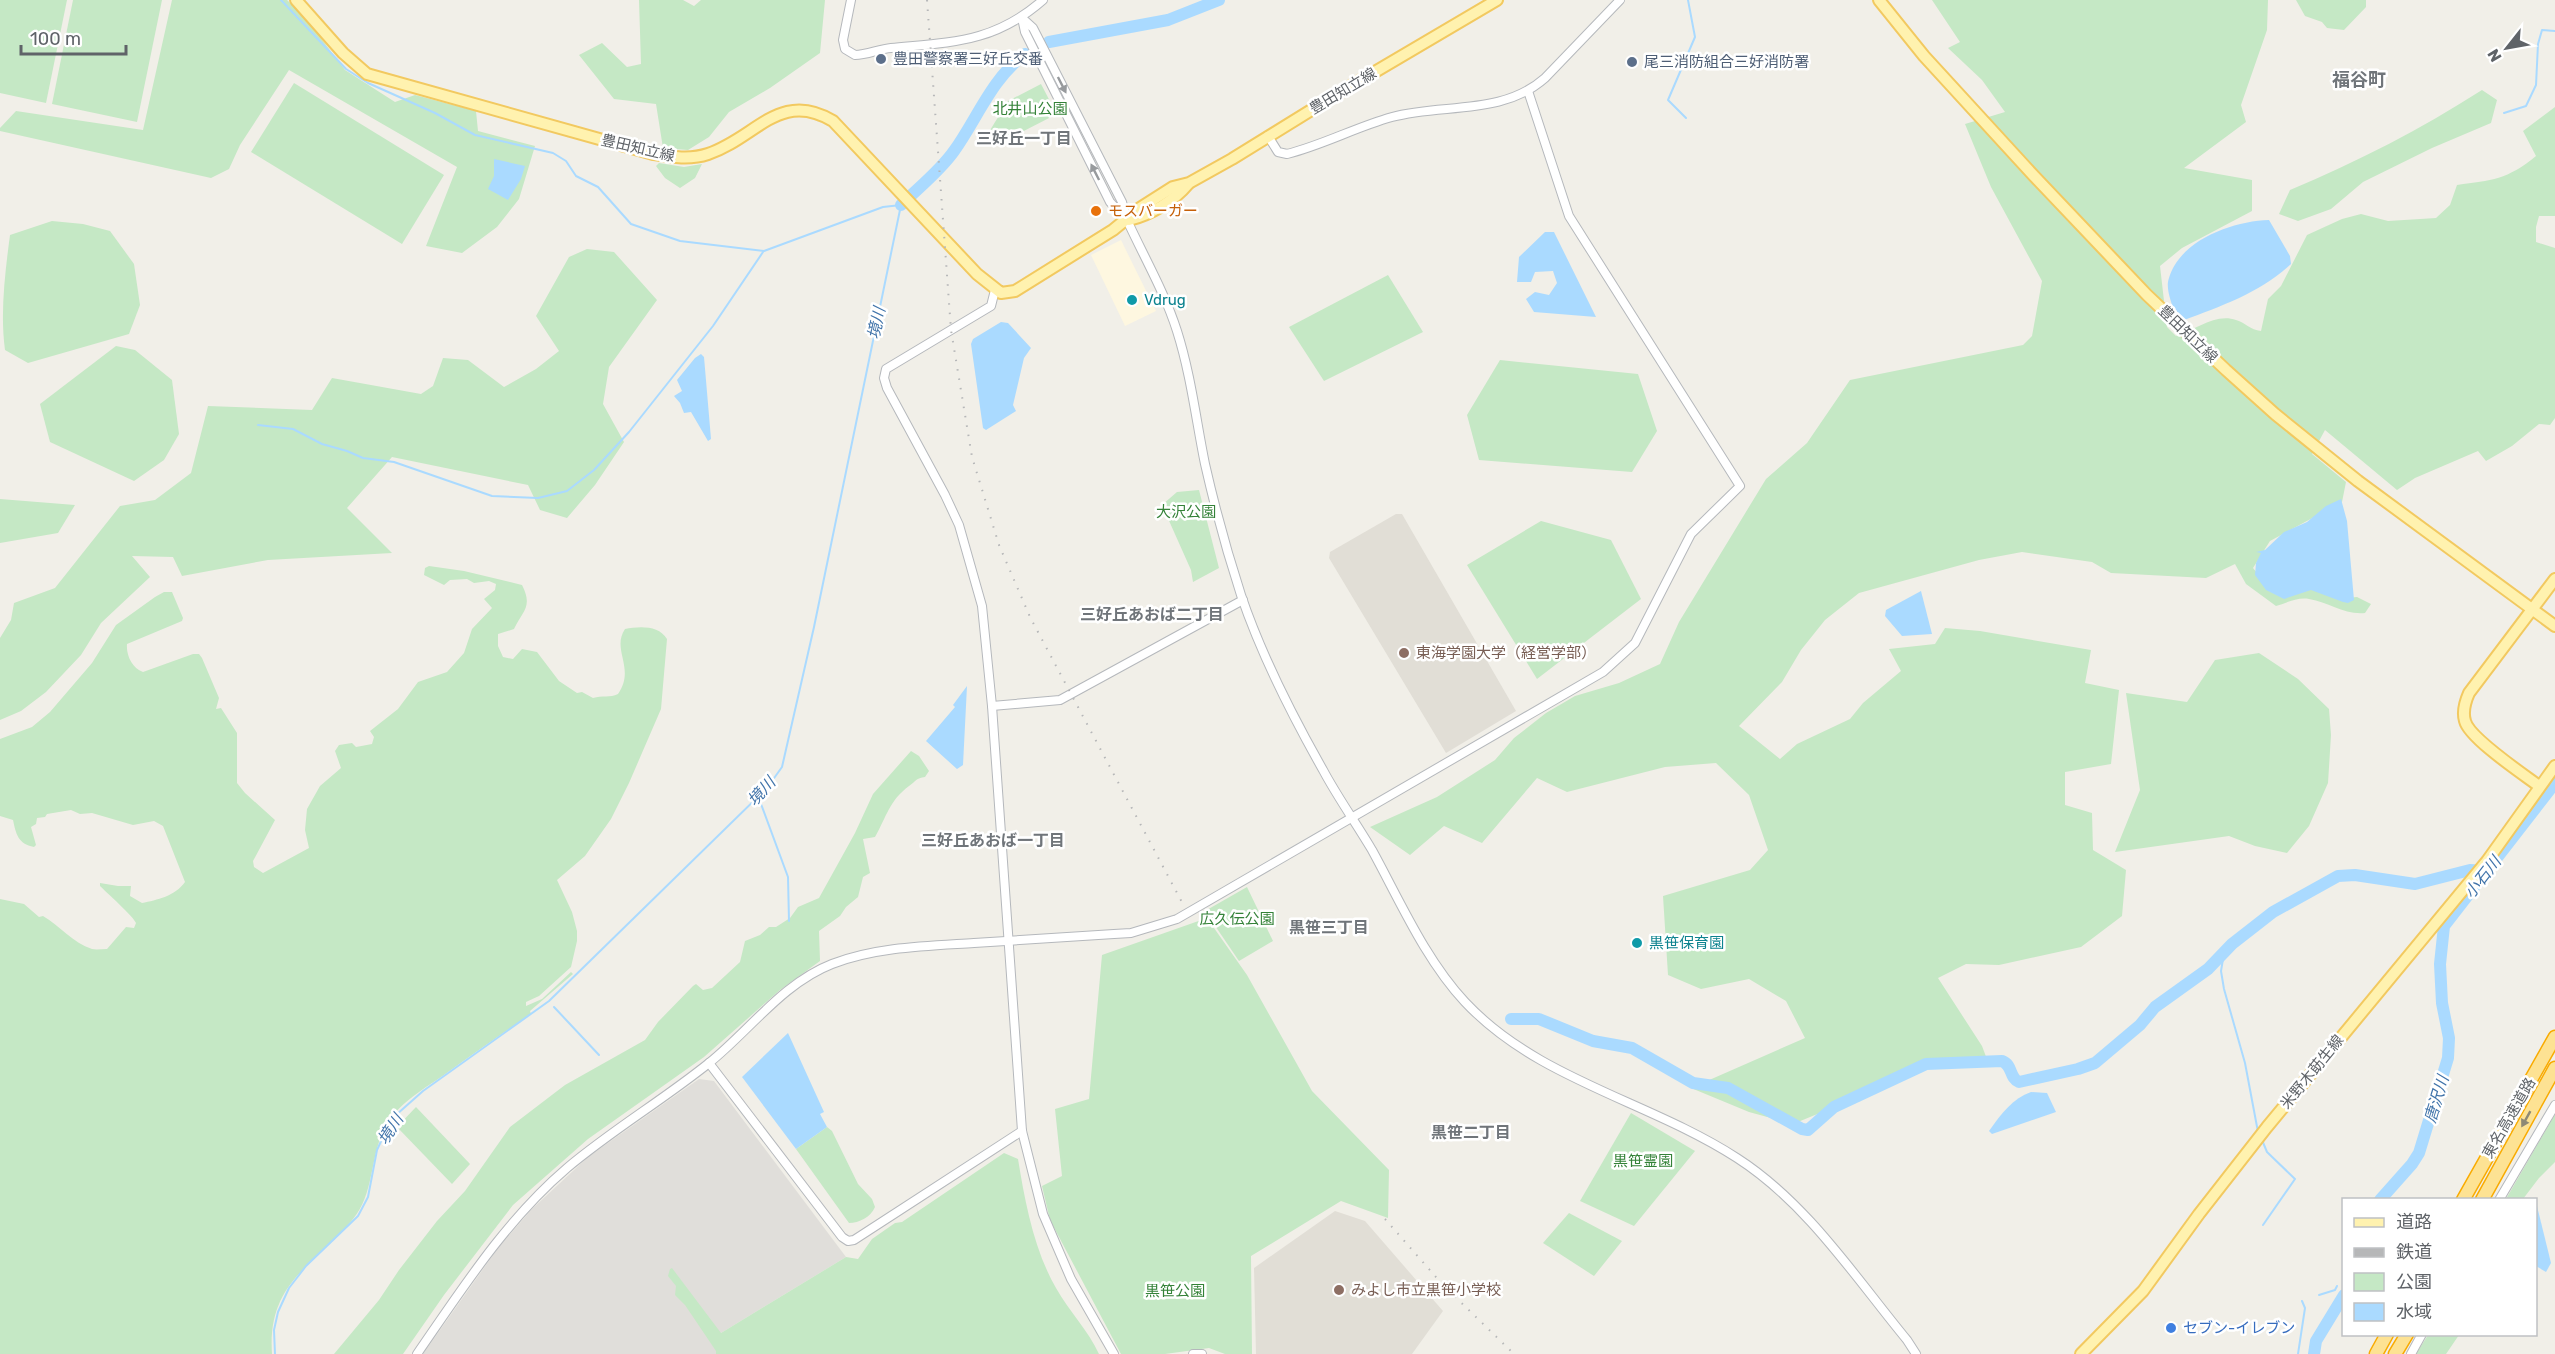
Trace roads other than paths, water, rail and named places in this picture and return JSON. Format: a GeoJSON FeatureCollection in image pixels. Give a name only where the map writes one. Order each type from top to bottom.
{"type":"FeatureCollection","features":[{"type":"Feature","properties":{"kind":"highway","name":"東名高速道路"},"geometry":{"type":"LineString","coordinates":[[2464,1198],[2555,1037]]}},
{"type":"Feature","properties":{"kind":"highway","name":"東名高速道路"},"geometry":{"type":"LineString","coordinates":[[2483,1198],[2555,1068]]}},
{"type":"Feature","properties":{"kind":"highway"},"geometry":{"type":"LineString","coordinates":[[2376,1354],[2386,1336]]}},
{"type":"Feature","properties":{"kind":"highway"},"geometry":{"type":"LineString","coordinates":[[2395,1354],[2406,1336]]}},
{"type":"Feature","properties":{"kind":"main road","name":"豊田知立線"},"geometry":{"type":"LineString","coordinates":[[296,0],[355,65],[367,74],[632,149],[673,157],[692,158],[716,151],[789,110],[798,108],[818,112],[833,121],[995,290],[1001,293],[1015,291],[1127,220],[1147,214],[1180,194],[1189,183],[1497,0]]}},
{"type":"Feature","properties":{"kind":"main road","name":"豊田知立線"},"geometry":{"type":"LineString","coordinates":[[1879,0],[1924,56],[2034,176],[2147,295],[2226,370],[2275,414],[2358,481],[2532,611],[2555,625]]}},
{"type":"Feature","properties":{"kind":"main road"},"geometry":{"type":"LineString","coordinates":[[2539,786],[2473,735],[2464,719],[2465,704],[2469,693],[2555,579]]}},
{"type":"Feature","properties":{"kind":"main road","name":"米野木莇生線"},"geometry":{"type":"LineString","coordinates":[[2081,1354],[2143,1291],[2267,1127],[2487,861],[2555,766]]}},
{"type":"Feature","properties":{"kind":"street"},"geometry":{"type":"LineString","coordinates":[[851,0],[843,40],[845,49],[855,55],[880,49],[969,40],[988,35],[1022,18],[1043,0]]}},
{"type":"Feature","properties":{"kind":"street"},"geometry":{"type":"LineString","coordinates":[[1268,136],[1278,152],[1287,154],[1393,117],[1496,103],[1528,91],[1545,78],[1620,0]]}},
{"type":"Feature","properties":{"kind":"street"},"geometry":{"type":"LineString","coordinates":[[1022,18],[1026,35],[1110,202],[1127,220],[1176,328],[1192,385],[1209,479],[1243,600],[1288,703],[1324,772],[1353,817],[1428,950],[1451,986],[1496,1031],[1528,1054],[1710,1143],[1764,1177],[1797,1207],[1908,1340],[1916,1354]]}},
{"type":"Feature","properties":{"kind":"street"},"geometry":{"type":"LineString","coordinates":[[417,1354],[492,1247],[532,1202],[567,1169],[709,1063],[788,992],[831,964],[872,952],[1131,933],[1177,919],[1603,672],[1623,657],[1647,624],[1691,534],[1740,486],[1569,216],[1528,91]]}},
{"type":"Feature","properties":{"kind":"street"},"geometry":{"type":"LineString","coordinates":[[995,290],[991,306],[886,369],[884,378],[887,388],[959,525],[982,606],[992,706],[1022,1131],[1043,1214],[1071,1279],[1114,1354]]}},
{"type":"Feature","properties":{"kind":"street"},"geometry":{"type":"LineString","coordinates":[[992,706],[1059,700],[1243,600]]}},
{"type":"Feature","properties":{"kind":"street"},"geometry":{"type":"LineString","coordinates":[[709,1063],[842,1237],[848,1241],[854,1240],[893,1216],[1022,1131]]}},
{"type":"Feature","properties":{"kind":"street"},"geometry":{"type":"LineString","coordinates":[[2500,1198],[2555,1105]]}},
{"type":"Feature","properties":{"kind":"street"},"geometry":{"type":"LineString","coordinates":[[2411,1354],[2421,1336]]}},
{"type":"Feature","properties":{"kind":"street"},"geometry":{"type":"LineString","coordinates":[[1193,1354],[1202,1354]]}},
{"type":"Feature","properties":{"kind":"water"},"geometry":{"type":"Polygon","coordinates":[[[494,159],[525,166],[521,179],[508,200],[488,189],[494,176],[494,159]]]}},
{"type":"Feature","properties":{"kind":"water"},"geometry":{"type":"Polygon","coordinates":[[[2269,220],[2290,256],[2291,264],[2267,283],[2227,304],[2184,320],[2175,314],[2169,296],[2168,282],[2175,265],[2184,253],[2196,243],[2224,229],[2269,220]]]}},
{"type":"Feature","properties":{"kind":"water"},"geometry":{"type":"Polygon","coordinates":[[[1545,232],[1554,232],[1596,317],[1534,312],[1526,299],[1535,292],[1549,295],[1557,283],[1553,271],[1535,272],[1531,282],[1517,282],[1519,257],[1545,232]]]}},
{"type":"Feature","properties":{"kind":"water"},"geometry":{"type":"Polygon","coordinates":[[[1001,322],[1008,323],[1031,348],[1024,358],[1013,405],[1016,411],[986,430],[983,428],[971,344],[973,339],[1001,322]]]}},
{"type":"Feature","properties":{"kind":"water"},"geometry":{"type":"Polygon","coordinates":[[[701,354],[704,357],[711,439],[708,441],[691,412],[684,413],[674,396],[682,391],[677,380],[701,354]]]}},
{"type":"Feature","properties":{"kind":"water"},"geometry":{"type":"Polygon","coordinates":[[[2341,499],[2347,521],[2354,600],[2348,603],[2343,602],[2311,590],[2284,599],[2266,590],[2255,575],[2256,563],[2261,553],[2256,552],[2265,550],[2284,532],[2307,522],[2326,506],[2341,499]]]}},
{"type":"Feature","properties":{"kind":"water"},"geometry":{"type":"Polygon","coordinates":[[[1921,591],[1932,634],[1902,636],[1885,616],[1886,610],[1921,591]]]}},
{"type":"Feature","properties":{"kind":"water"},"geometry":{"type":"Polygon","coordinates":[[[967,686],[963,765],[957,769],[926,741],[955,707],[953,705],[967,686]]]}},
{"type":"Feature","properties":{"kind":"water"},"geometry":{"type":"Polygon","coordinates":[[[788,1033],[824,1112],[820,1114],[827,1127],[796,1149],[742,1077],[788,1033]]]}},
{"type":"Feature","properties":{"kind":"water"},"geometry":{"type":"Polygon","coordinates":[[[2031,1092],[2047,1093],[2056,1112],[1992,1134],[1989,1131],[2013,1102],[2031,1092]]]}},
{"type":"Feature","properties":{"kind":"water"},"geometry":{"type":"Polygon","coordinates":[[[2537,1206],[2551,1263],[2546,1272],[2537,1267],[2537,1206]]]}},
{"type":"Feature","properties":{"kind":"waterway","name":"境川"},"geometry":{"type":"LineString","coordinates":[[275,1354],[274,1330],[278,1312],[289,1288],[306,1266],[358,1216],[368,1197],[377,1150],[389,1124],[396,1115],[423,1091],[549,1001],[767,788],[782,767],[814,627],[901,205],[883,207],[764,251],[680,241],[631,224],[598,187],[576,176],[566,161],[553,153],[475,135],[435,113],[368,83],[346,69],[281,0]]}},
{"type":"Feature","properties":{"kind":"waterway","name":"境川"},"geometry":{"type":"LineString","coordinates":[[1049,42],[1168,20],[1219,0]]}},
{"type":"Feature","properties":{"kind":"waterway"},"geometry":{"type":"LineString","coordinates":[[1686,118],[1668,100],[1695,37],[1688,0]]}},
{"type":"Feature","properties":{"kind":"waterway"},"geometry":{"type":"LineString","coordinates":[[2504,113],[2526,106],[2536,85],[2538,44],[2542,30],[2555,31]]}},
{"type":"Feature","properties":{"kind":"waterway","name":"境川"},"geometry":{"type":"LineString","coordinates":[[901,205],[948,158],[994,87],[1013,64],[1025,54]]}},
{"type":"Feature","properties":{"kind":"waterway"},"geometry":{"type":"LineString","coordinates":[[258,425],[293,429],[322,444],[363,458],[394,462],[492,496],[538,498],[567,491],[594,470],[629,432],[713,326],[763,252]]}},
{"type":"Feature","properties":{"kind":"waterway","name":"小石川"},"geometry":{"type":"LineString","coordinates":[[2382,1198],[2419,1153],[2448,1058],[2449,1038],[2442,1003],[2440,964],[2444,926],[2555,783]]}},
{"type":"Feature","properties":{"kind":"waterway"},"geometry":{"type":"LineString","coordinates":[[756,798],[761,804],[788,877],[789,921]]}},
{"type":"Feature","properties":{"kind":"waterway"},"geometry":{"type":"LineString","coordinates":[[1511,1019],[1539,1019],[1593,1041],[1632,1048],[1693,1083],[1728,1088],[1802,1129],[1808,1130],[1834,1107],[1926,1064],[2002,1061],[2008,1065],[2014,1078],[2019,1082],[2095,1063],[2140,1025],[2155,1007],[2208,969],[2232,944],[2273,912],[2338,876],[2355,875],[2415,884],[2470,870],[2489,871]]}},
{"type":"Feature","properties":{"kind":"waterway"},"geometry":{"type":"LineString","coordinates":[[2224,953],[2221,971],[2224,989],[2245,1063],[2258,1132]]}},
{"type":"Feature","properties":{"kind":"waterway"},"geometry":{"type":"LineString","coordinates":[[554,1007],[599,1055]]}},
{"type":"Feature","properties":{"kind":"waterway"},"geometry":{"type":"LineString","coordinates":[[2262,1140],[2267,1152],[2295,1179],[2263,1225]]}},
{"type":"Feature","properties":{"kind":"waterway"},"geometry":{"type":"LineString","coordinates":[[2319,1295],[2335,1290],[2337,1286]]}},
{"type":"Feature","properties":{"kind":"waterway","name":"唐沢川"},"geometry":{"type":"LineString","coordinates":[[2314,1354],[2316,1341],[2342,1298]]}},
{"type":"Feature","properties":{"kind":"waterway"},"geometry":{"type":"LineString","coordinates":[[2298,1354],[2305,1308],[2302,1301]]}},
{"type":"Feature","properties":{"kind":"railway"},"geometry":{"type":"LineString","coordinates":[[927,0],[951,330],[972,457],[999,545],[1030,617],[1184,906]]}},
{"type":"Feature","properties":{"kind":"railway"},"geometry":{"type":"LineString","coordinates":[[1385,1219],[1443,1285],[1514,1354]]}},
{"type":"Feature","properties":{"kind":"place","name":"豊田警察署三好丘交番"},"geometry":{"type":"Point","coordinates":[881,59]}},
{"type":"Feature","properties":{"kind":"place","name":"尾三消防組合三好消防署"},"geometry":{"type":"Point","coordinates":[1632,62]}},
{"type":"Feature","properties":{"kind":"place","name":"モスバーガー"},"geometry":{"type":"Point","coordinates":[1096,211]}},
{"type":"Feature","properties":{"kind":"place","name":"Vdrug"},"geometry":{"type":"Point","coordinates":[1132,300]}},
{"type":"Feature","properties":{"kind":"place","name":"東海学園大学（経営学部）"},"geometry":{"type":"Point","coordinates":[1404,653]}},
{"type":"Feature","properties":{"kind":"place","name":"黒笹保育園"},"geometry":{"type":"Point","coordinates":[1637,943]}},
{"type":"Feature","properties":{"kind":"place","name":"みよし市立黒笹小学校"},"geometry":{"type":"Point","coordinates":[1339,1290]}},
{"type":"Feature","properties":{"kind":"place","name":"セブン-イレブン"},"geometry":{"type":"Point","coordinates":[2171,1328]}},
{"type":"Feature","properties":{"kind":"district","name":"福谷町"},"geometry":{"type":"Point","coordinates":[2359,80]}},
{"type":"Feature","properties":{"kind":"district","name":"三好丘一丁目"},"geometry":{"type":"Point","coordinates":[1024,138]}},
{"type":"Feature","properties":{"kind":"district","name":"三好丘あおば二丁目"},"geometry":{"type":"Point","coordinates":[1152,614]}},
{"type":"Feature","properties":{"kind":"district","name":"三好丘あおば一丁目"},"geometry":{"type":"Point","coordinates":[993,840]}},
{"type":"Feature","properties":{"kind":"district","name":"黒笹三丁目"},"geometry":{"type":"Point","coordinates":[1329,927]}},
{"type":"Feature","properties":{"kind":"district","name":"黒笹二丁目"},"geometry":{"type":"Point","coordinates":[1471,1132]}},
{"type":"Feature","properties":{"kind":"park label","name":"北井山公園"},"geometry":{"type":"Point","coordinates":[1030,109]}},
{"type":"Feature","properties":{"kind":"park label","name":"大沢公園"},"geometry":{"type":"Point","coordinates":[1186,512]}},
{"type":"Feature","properties":{"kind":"park label","name":"広久伝公園"},"geometry":{"type":"Point","coordinates":[1237,919]}},
{"type":"Feature","properties":{"kind":"park label","name":"黒笹霊園"},"geometry":{"type":"Point","coordinates":[1643,1161]}},
{"type":"Feature","properties":{"kind":"park label","name":"黒笹公園"},"geometry":{"type":"Point","coordinates":[1175,1291]}}]}
